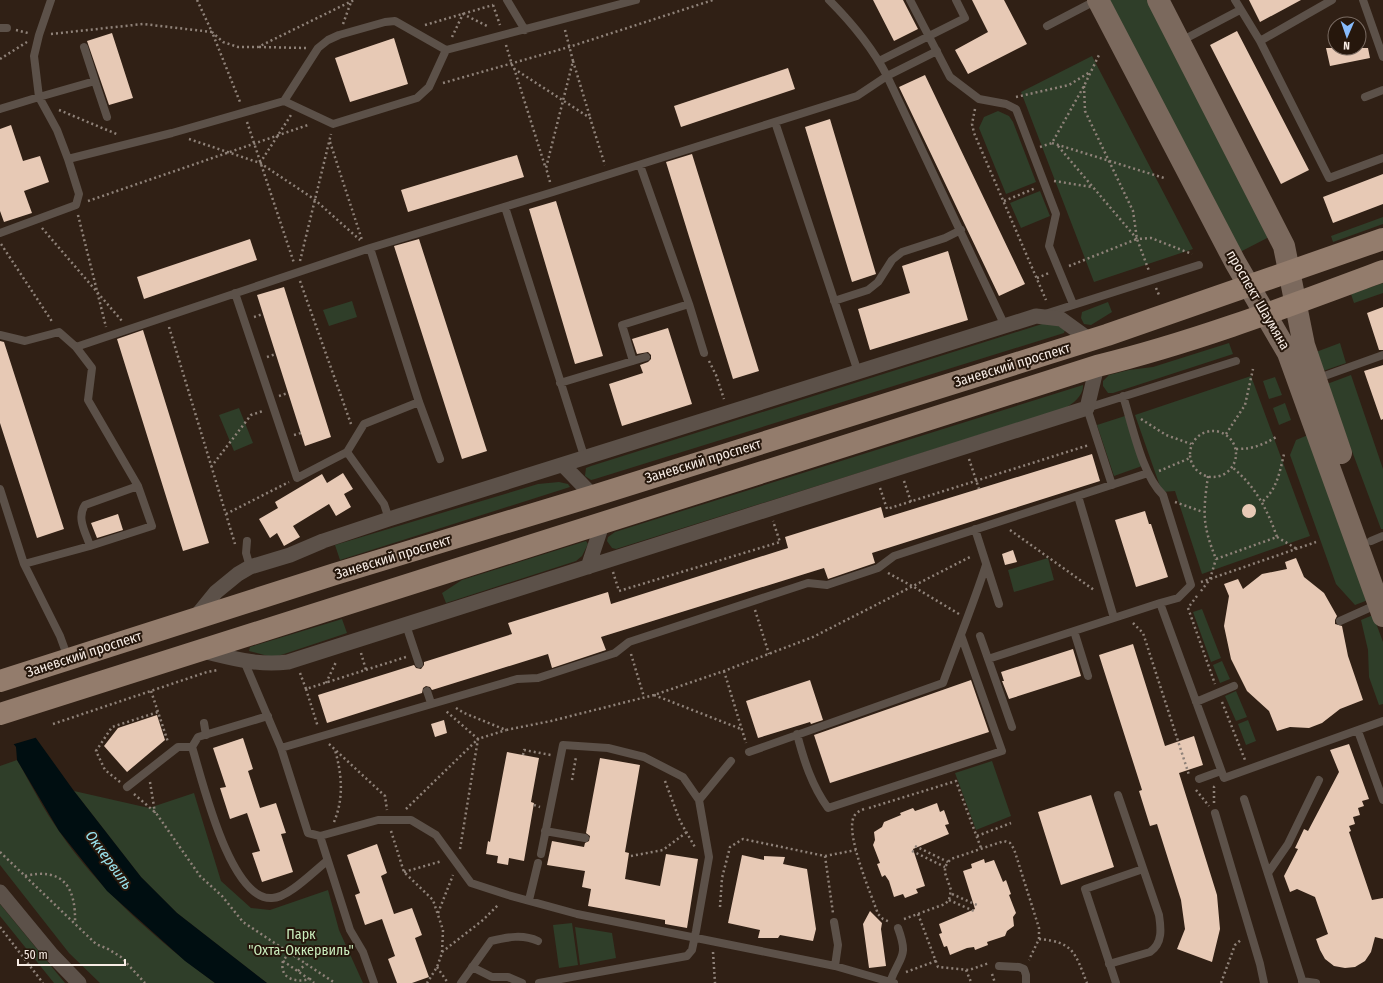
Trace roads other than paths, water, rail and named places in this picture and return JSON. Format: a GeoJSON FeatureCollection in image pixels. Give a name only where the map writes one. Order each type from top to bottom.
{"type":"FeatureCollection","features":[{"type":"Feature","properties":{"kind":"main road","name":"Заневский проспект"},"geometry":{"type":"LineString","coordinates":[[10,678],[334,574],[594,496],[1090,340],[1383,239]]}},
{"type":"Feature","properties":{"kind":"main road","name":"Заневский проспект"},"geometry":{"type":"LineString","coordinates":[[0,714],[1097,366],[1136,356],[1266,314],[1383,271]]}},
{"type":"Feature","properties":{"kind":"street","name":"проспект Шаумяна"},"geometry":{"type":"LineString","coordinates":[[1098,0],[1235,262],[1288,353],[1381,610]]}},
{"type":"Feature","properties":{"kind":"street","name":"проспект Шаумяна"},"geometry":{"type":"LineString","coordinates":[[1158,0],[1284,246],[1304,345],[1315,379],[1377,538],[1383,573]]}},
{"type":"Feature","properties":{"kind":"street"},"geometry":{"type":"LineString","coordinates":[[194,620],[216,592],[238,574],[250,567],[290,555],[324,541],[389,519],[564,466],[1036,316],[1060,319],[1090,340]]}},
{"type":"Feature","properties":{"kind":"street"},"geometry":{"type":"LineString","coordinates":[[201,650],[244,661],[269,664],[288,662],[406,625],[1087,408],[1097,366]]}},
{"type":"Feature","properties":{"kind":"street"},"geometry":{"type":"LineString","coordinates":[[564,466],[594,496]]}},
{"type":"Feature","properties":{"kind":"street"},"geometry":{"type":"LineString","coordinates":[[588,567],[603,522]]}},
{"type":"Feature","properties":{"kind":"street"},"geometry":{"type":"LineString","coordinates":[[0,892],[52,955],[79,983]]}},
{"type":"Feature","properties":{"kind":"lane"},"geometry":{"type":"LineString","coordinates":[[0,233],[76,206],[79,194],[57,130],[41,100],[34,56],[39,35],[51,0]]}},
{"type":"Feature","properties":{"kind":"lane"},"geometry":{"type":"LineString","coordinates":[[508,0],[525,30]]}},
{"type":"Feature","properties":{"kind":"lane"},"geometry":{"type":"LineString","coordinates":[[284,101],[318,48],[328,40],[385,22],[396,22],[411,29],[446,50],[636,0]]}},
{"type":"Feature","properties":{"kind":"lane"},"geometry":{"type":"LineString","coordinates":[[829,0],[854,25],[879,60],[961,230],[1005,326]]}},
{"type":"Feature","properties":{"kind":"lane"},"geometry":{"type":"LineString","coordinates":[[910,0],[950,77],[979,99],[1006,104],[1016,109],[1056,214],[1049,246],[1073,304]]}},
{"type":"Feature","properties":{"kind":"lane"},"geometry":{"type":"LineString","coordinates":[[879,60],[965,18],[956,0]]}},
{"type":"Feature","properties":{"kind":"lane"},"geometry":{"type":"LineString","coordinates":[[1047,26],[1098,0]]}},
{"type":"Feature","properties":{"kind":"lane"},"geometry":{"type":"LineString","coordinates":[[1235,0],[1260,41],[1329,178],[1383,158]]}},
{"type":"Feature","properties":{"kind":"lane"},"geometry":{"type":"LineString","coordinates":[[1260,41],[1332,0]]}},
{"type":"Feature","properties":{"kind":"lane"},"geometry":{"type":"LineString","coordinates":[[1363,0],[1383,57]]}},
{"type":"Feature","properties":{"kind":"lane"},"geometry":{"type":"LineString","coordinates":[[1180,42],[1240,10]]}},
{"type":"Feature","properties":{"kind":"lane"},"geometry":{"type":"LineString","coordinates":[[84,47],[107,117]]}},
{"type":"Feature","properties":{"kind":"lane"},"geometry":{"type":"LineString","coordinates":[[68,159],[172,133],[284,101],[333,124],[417,98],[429,87],[446,50]]}},
{"type":"Feature","properties":{"kind":"lane"},"geometry":{"type":"LineString","coordinates":[[76,347],[370,248],[608,175],[857,96],[887,76],[937,51]]}},
{"type":"Feature","properties":{"kind":"lane"},"geometry":{"type":"LineString","coordinates":[[0,109],[41,100],[96,81]]}},
{"type":"Feature","properties":{"kind":"lane"},"geometry":{"type":"LineString","coordinates":[[1365,96],[1383,90]]}},
{"type":"Feature","properties":{"kind":"lane"},"geometry":{"type":"LineString","coordinates":[[775,122],[858,372]]}},
{"type":"Feature","properties":{"kind":"lane"},"geometry":{"type":"LineString","coordinates":[[640,165],[689,304],[704,352]]}},
{"type":"Feature","properties":{"kind":"lane"},"geometry":{"type":"LineString","coordinates":[[505,207],[585,459]]}},
{"type":"Feature","properties":{"kind":"lane"},"geometry":{"type":"LineString","coordinates":[[834,301],[868,290],[878,282],[892,260],[902,252],[945,238],[961,230]]}},
{"type":"Feature","properties":{"kind":"lane"},"geometry":{"type":"LineString","coordinates":[[370,248],[419,402],[440,459]]}},
{"type":"Feature","properties":{"kind":"lane"},"geometry":{"type":"LineString","coordinates":[[1036,316],[1198,265]]}},
{"type":"Feature","properties":{"kind":"lane"},"geometry":{"type":"LineString","coordinates":[[235,293],[296,478],[347,452],[364,424],[419,402]]}},
{"type":"Feature","properties":{"kind":"lane"},"geometry":{"type":"LineString","coordinates":[[633,361],[622,325],[689,304]]}},
{"type":"Feature","properties":{"kind":"lane"},"geometry":{"type":"LineString","coordinates":[[0,335],[24,341],[59,332],[76,347],[92,368],[88,400],[138,486],[152,526],[90,546],[24,564]]}},
{"type":"Feature","properties":{"kind":"lane"},"geometry":{"type":"LineString","coordinates":[[1315,379],[1383,355]]}},
{"type":"Feature","properties":{"kind":"lane"},"geometry":{"type":"LineString","coordinates":[[560,383],[646,357]]}},
{"type":"Feature","properties":{"kind":"lane"},"geometry":{"type":"LineString","coordinates":[[1112,484],[1087,408],[1236,361]]}},
{"type":"Feature","properties":{"kind":"lane"},"geometry":{"type":"LineString","coordinates":[[988,659],[1178,598],[1191,585],[1163,498],[1149,475],[1123,396]]}},
{"type":"Feature","properties":{"kind":"lane"},"geometry":{"type":"LineString","coordinates":[[347,452],[384,504],[389,519]]}},
{"type":"Feature","properties":{"kind":"lane"},"geometry":{"type":"LineString","coordinates":[[281,748],[517,679],[538,678],[615,653],[628,643],[808,583],[827,585],[878,568],[894,556],[1112,484],[1149,475]]}},
{"type":"Feature","properties":{"kind":"lane"},"geometry":{"type":"LineString","coordinates":[[90,546],[81,517],[82,510],[85,505],[138,486]]}},
{"type":"Feature","properties":{"kind":"lane"},"geometry":{"type":"LineString","coordinates":[[0,489],[24,564],[60,636],[68,659]]}},
{"type":"Feature","properties":{"kind":"lane"},"geometry":{"type":"LineString","coordinates":[[1078,496],[1114,618]]}},
{"type":"Feature","properties":{"kind":"lane"},"geometry":{"type":"LineString","coordinates":[[975,529],[999,604]]}},
{"type":"Feature","properties":{"kind":"lane"},"geometry":{"type":"LineString","coordinates":[[247,541],[246,553],[250,567]]}},
{"type":"Feature","properties":{"kind":"lane"},"geometry":{"type":"LineString","coordinates":[[749,752],[943,683],[960,635],[968,619],[986,565]]}},
{"type":"Feature","properties":{"kind":"lane"},"geometry":{"type":"LineString","coordinates":[[1160,604],[1222,775]]}},
{"type":"Feature","properties":{"kind":"lane"},"geometry":{"type":"LineString","coordinates":[[1340,621],[1381,610]]}},
{"type":"Feature","properties":{"kind":"lane"},"geometry":{"type":"LineString","coordinates":[[406,625],[418,664]]}},
{"type":"Feature","properties":{"kind":"lane"},"geometry":{"type":"LineString","coordinates":[[1074,631],[1088,676]]}},
{"type":"Feature","properties":{"kind":"lane"},"geometry":{"type":"LineString","coordinates":[[797,734],[806,769],[828,808],[1002,751],[960,635]]}},
{"type":"Feature","properties":{"kind":"lane"},"geometry":{"type":"LineString","coordinates":[[980,636],[1012,727]]}},
{"type":"Feature","properties":{"kind":"lane"},"geometry":{"type":"LineString","coordinates":[[244,661],[281,748],[308,833],[320,836],[378,820],[411,820],[436,835],[454,862],[471,882],[508,895],[577,914],[835,966],[892,980],[904,954],[904,945],[897,925]]}},
{"type":"Feature","properties":{"kind":"lane"},"geometry":{"type":"LineString","coordinates":[[1196,702],[1234,686]]}},
{"type":"Feature","properties":{"kind":"lane"},"geometry":{"type":"LineString","coordinates":[[427,691],[437,702]]}},
{"type":"Feature","properties":{"kind":"lane"},"geometry":{"type":"LineString","coordinates":[[268,716],[198,737],[192,747],[215,824],[236,872],[247,887],[260,897],[272,898],[283,896],[327,861]]}},
{"type":"Feature","properties":{"kind":"lane"},"geometry":{"type":"LineString","coordinates":[[1195,781],[1222,775],[1358,731],[1383,721]]}},
{"type":"Feature","properties":{"kind":"lane"},"geometry":{"type":"LineString","coordinates":[[204,723],[206,735]]}},
{"type":"Feature","properties":{"kind":"lane"},"geometry":{"type":"LineString","coordinates":[[1358,731],[1383,800]]}},
{"type":"Feature","properties":{"kind":"lane"},"geometry":{"type":"LineString","coordinates":[[539,983],[687,956],[692,950],[695,938],[709,857],[698,800],[683,776],[644,757],[608,748],[563,745],[541,854]]}},
{"type":"Feature","properties":{"kind":"lane"},"geometry":{"type":"LineString","coordinates":[[127,787],[178,747],[192,747]]}},
{"type":"Feature","properties":{"kind":"lane"},"geometry":{"type":"LineString","coordinates":[[698,800],[731,761]]}},
{"type":"Feature","properties":{"kind":"lane"},"geometry":{"type":"LineString","coordinates":[[1268,873],[1288,844],[1319,780]]}},
{"type":"Feature","properties":{"kind":"lane"},"geometry":{"type":"LineString","coordinates":[[1109,964],[1150,952],[1156,948],[1159,942],[1160,924],[1118,795]]}},
{"type":"Feature","properties":{"kind":"lane"},"geometry":{"type":"LineString","coordinates":[[1244,799],[1303,982],[1316,983]]}},
{"type":"Feature","properties":{"kind":"lane"},"geometry":{"type":"LineString","coordinates":[[1215,813],[1264,983]]}},
{"type":"Feature","properties":{"kind":"lane"},"geometry":{"type":"LineString","coordinates":[[545,831],[586,838]]}},
{"type":"Feature","properties":{"kind":"lane"},"geometry":{"type":"LineString","coordinates":[[320,836],[350,930],[364,952],[374,983]]}},
{"type":"Feature","properties":{"kind":"lane"},"geometry":{"type":"LineString","coordinates":[[528,900],[538,863]]}},
{"type":"Feature","properties":{"kind":"lane"},"geometry":{"type":"LineString","coordinates":[[1116,983],[1084,889],[1143,869]]}},
{"type":"Feature","properties":{"kind":"lane"},"geometry":{"type":"LineString","coordinates":[[834,922],[838,945],[835,966]]}},
{"type":"Feature","properties":{"kind":"lane"},"geometry":{"type":"LineString","coordinates":[[461,983],[492,941],[509,937],[529,936],[538,941]]}},
{"type":"Feature","properties":{"kind":"lane"},"geometry":{"type":"LineString","coordinates":[[999,966],[1019,967],[1024,969],[1026,983]]}},
{"type":"Feature","properties":{"kind":"lane"},"geometry":{"type":"LineString","coordinates":[[472,967],[492,977],[508,978],[522,983]]}},
{"type":"Feature","properties":{"kind":"water","name":"Оккервиль"},"geometry":{"type":"Polygon","coordinates":[[[0,688],[74,791],[141,877],[177,913],[267,983],[215,983],[185,961],[107,891],[59,831],[17,760],[16,747],[0,727],[0,688]]]}},
{"type":"Feature","properties":{"kind":"park label","name":"Парк \"Охта-Оккервиль\""},"geometry":{"type":"Point","coordinates":[301,942]}}]}
